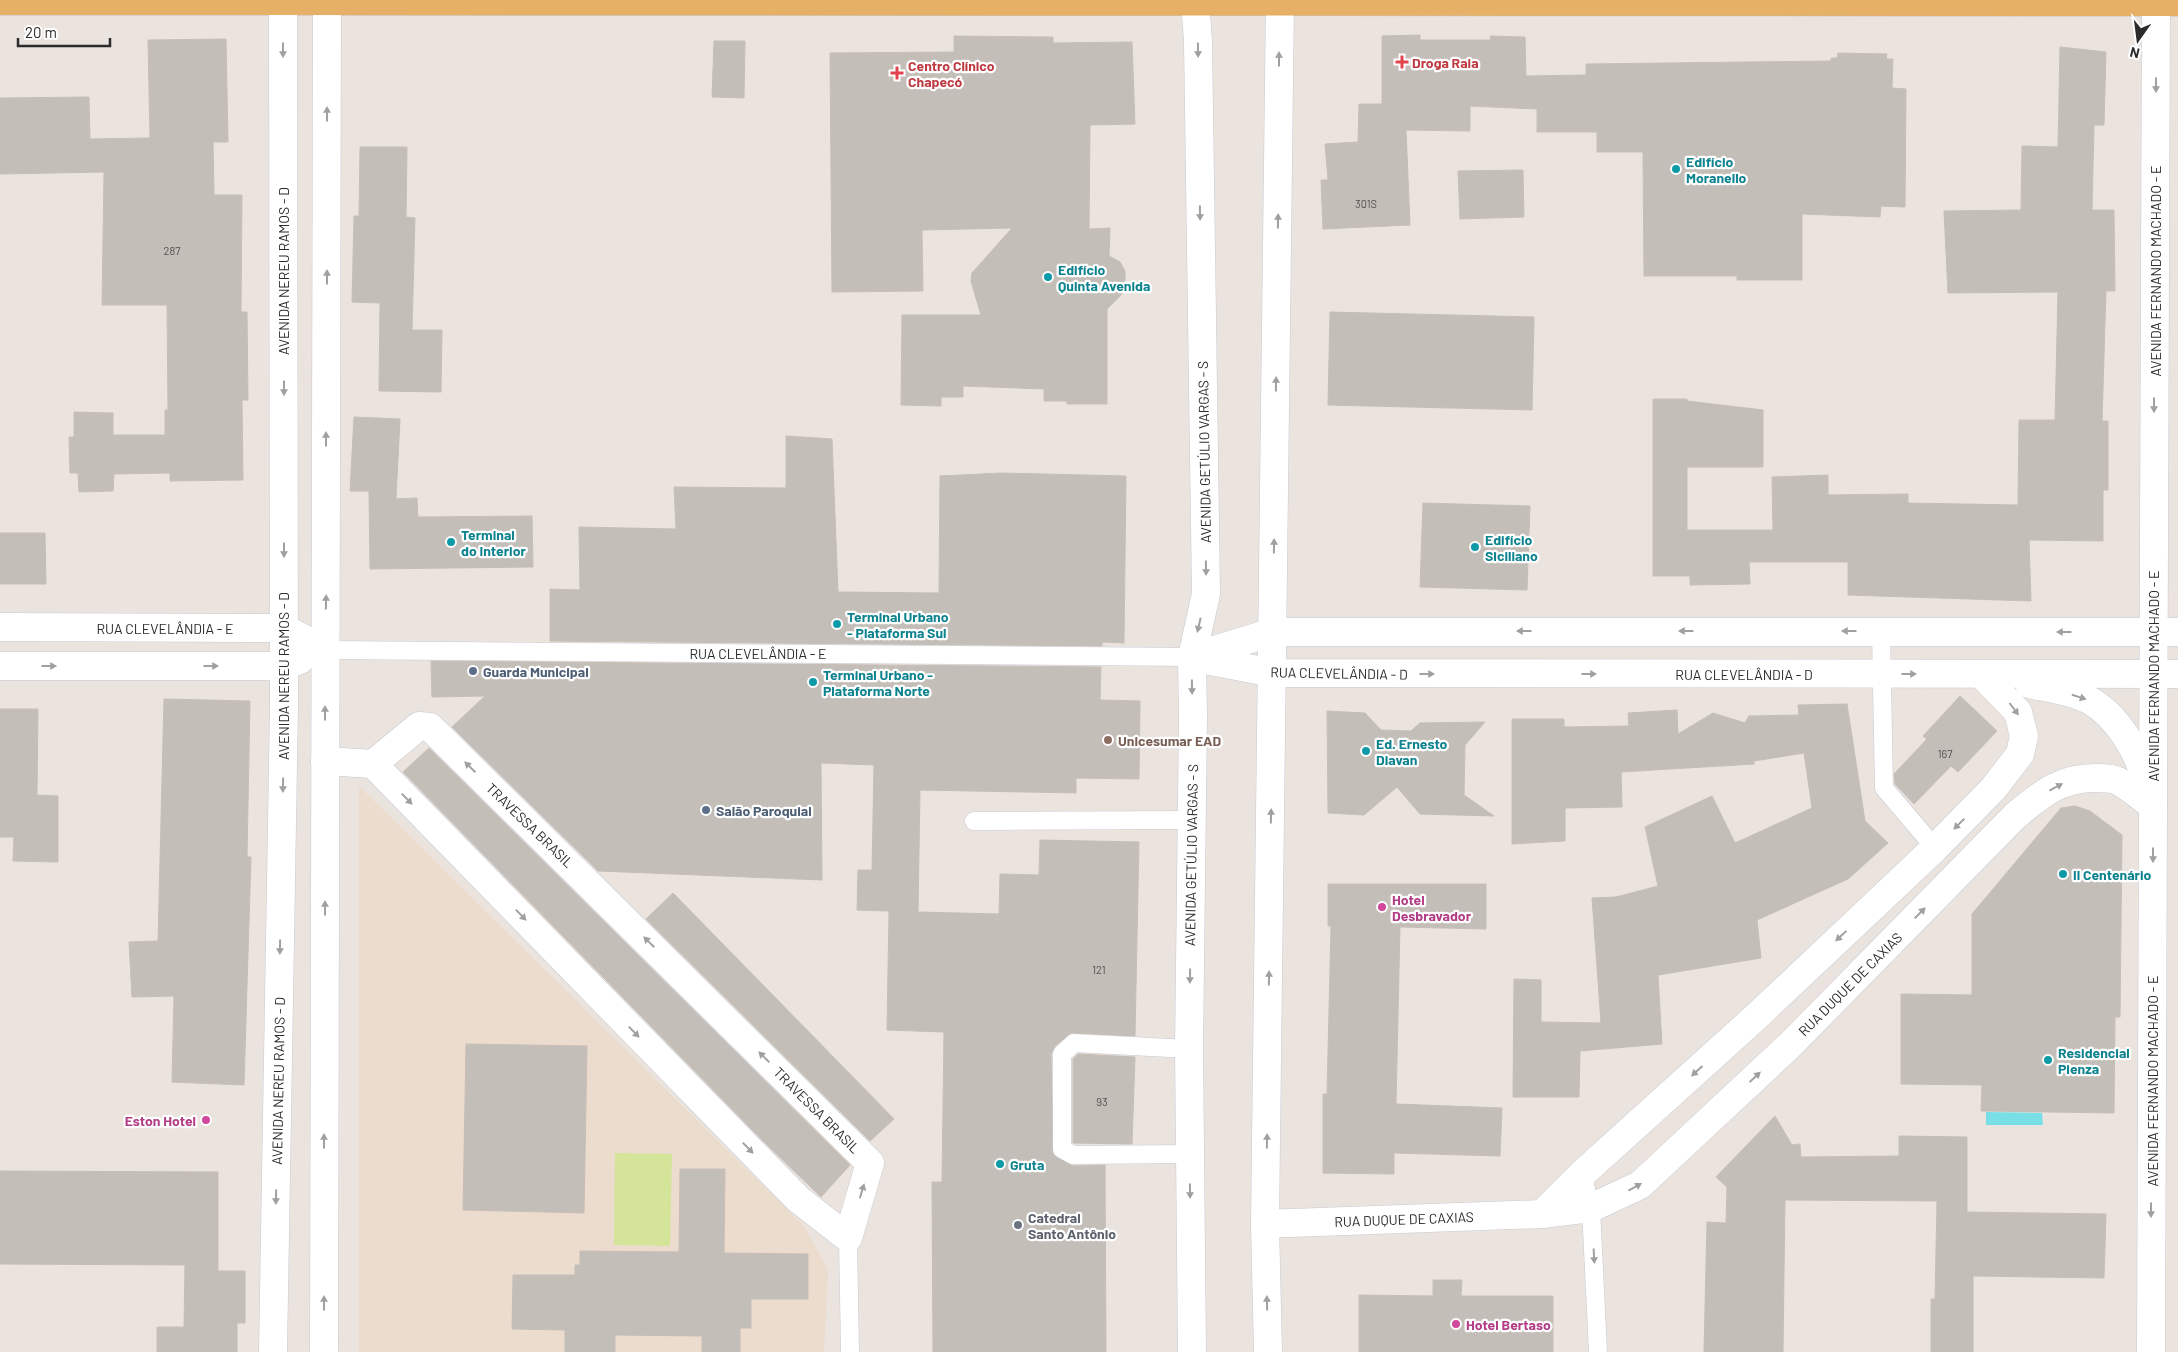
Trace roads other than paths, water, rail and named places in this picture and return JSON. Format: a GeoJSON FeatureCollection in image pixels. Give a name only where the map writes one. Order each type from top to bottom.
{"type":"FeatureCollection","features":[{"type":"Feature","properties":{"kind":"main road"},"geometry":{"type":"LineString","coordinates":[[0,2],[2163,1]]}},
{"type":"Feature","properties":{"kind":"street","name":"AVENIDA NEREU RAMOS - D"},"geometry":{"type":"LineString","coordinates":[[273,1352],[284,666],[283,1]]}},
{"type":"Feature","properties":{"kind":"street"},"geometry":{"type":"LineString","coordinates":[[324,1352],[327,1]]}},
{"type":"Feature","properties":{"kind":"street","name":"AVENIDA GETÚLIO VARGAS - S"},"geometry":{"type":"LineString","coordinates":[[1192,1352],[1189,1049],[1192,657],[1206,594],[1198,51],[1195,1]]}},
{"type":"Feature","properties":{"kind":"street"},"geometry":{"type":"LineString","coordinates":[[1268,1352],[1265,1224],[1280,1]]}},
{"type":"Feature","properties":{"kind":"street","name":"AVENIDA FERNANDO MACHADO - E"},"geometry":{"type":"LineString","coordinates":[[2151,1352],[2153,806],[2166,674],[2166,329],[2163,1]]}},
{"type":"Feature","properties":{"kind":"street","name":"RUA CLEVELÂNDIA - E"},"geometry":{"type":"LineString","coordinates":[[0,628],[284,628],[325,650]]}},
{"type":"Feature","properties":{"kind":"street"},"geometry":{"type":"LineString","coordinates":[[1192,657],[1273,632],[2166,632]]}},
{"type":"Feature","properties":{"kind":"street","name":"RUA CLEVELÂNDIA - E"},"geometry":{"type":"LineString","coordinates":[[0,666],[284,666],[325,650]]}},
{"type":"Feature","properties":{"kind":"street","name":"RUA CLEVELÂNDIA - D"},"geometry":{"type":"LineString","coordinates":[[1192,657],[1273,673],[2166,674]]}},
{"type":"Feature","properties":{"kind":"street"},"geometry":{"type":"LineString","coordinates":[[1542,1214],[1582,1174],[1758,1015],[1935,848],[1993,789],[2020,754],[2024,736],[2018,712],[1981,674]]}},
{"type":"Feature","properties":{"kind":"street"},"geometry":{"type":"LineString","coordinates":[[1981,674],[2049,688],[2089,700],[2112,720],[2130,743],[2142,765],[2153,806]]}},
{"type":"Feature","properties":{"kind":"street","name":"TRAVESSA BRASIL"},"geometry":{"type":"LineString","coordinates":[[373,764],[419,726],[430,728],[856,1149],[870,1163],[848,1238]]}},
{"type":"Feature","properties":{"kind":"street"},"geometry":{"type":"LineString","coordinates":[[325,761],[373,764],[798,1199],[848,1238]]}},
{"type":"Feature","properties":{"kind":"street","name":"RUA DUQUE DE CAXIAS"},"geometry":{"type":"LineString","coordinates":[[1265,1224],[1542,1214],[1591,1208],[1640,1185],[1791,1044],[2016,815],[2040,796],[2060,783],[2083,778],[2117,780],[2153,806]]}},
{"type":"Feature","properties":{"kind":"street"},"geometry":{"type":"LineString","coordinates":[[1993,789],[2016,815]]}},
{"type":"Feature","properties":{"kind":"lane"},"geometry":{"type":"LineString","coordinates":[[1881,631],[1884,788],[1935,848]]}},
{"type":"Feature","properties":{"kind":"lane","name":"RUA CLEVELÂNDIA - E"},"geometry":{"type":"LineString","coordinates":[[325,650],[1192,657]]}},
{"type":"Feature","properties":{"kind":"lane"},"geometry":{"type":"LineString","coordinates":[[974,821],[1191,820]]}},
{"type":"Feature","properties":{"kind":"lane"},"geometry":{"type":"LineString","coordinates":[[1189,1049],[1074,1043],[1062,1054],[1062,1150],[1073,1155],[1189,1154]]}},
{"type":"Feature","properties":{"kind":"lane"},"geometry":{"type":"LineString","coordinates":[[1582,1174],[1591,1208],[1598,1352]]}},
{"type":"Feature","properties":{"kind":"lane"},"geometry":{"type":"LineString","coordinates":[[848,1238],[850,1352]]}},
{"type":"Feature","properties":{"kind":"water"},"geometry":{"type":"Polygon","coordinates":[[[1986,1112],[2042,1113],[2043,1125],[1986,1125],[1986,1112]]]}},
{"type":"Feature","properties":{"kind":"place","name":"Droga Raia"},"geometry":{"type":"Point","coordinates":[1402,62]}},
{"type":"Feature","properties":{"kind":"place","name":"Centro Clínico Chapecó"},"geometry":{"type":"Point","coordinates":[897,73]}},
{"type":"Feature","properties":{"kind":"place","name":"Edifício Moranello"},"geometry":{"type":"Point","coordinates":[1676,169]}},
{"type":"Feature","properties":{"kind":"place","name":"Edifício Quinta Avenida"},"geometry":{"type":"Point","coordinates":[1048,277]}},
{"type":"Feature","properties":{"kind":"place","name":"Terminal do Interior"},"geometry":{"type":"Point","coordinates":[451,542]}},
{"type":"Feature","properties":{"kind":"place","name":"Edifício Siciliano"},"geometry":{"type":"Point","coordinates":[1475,547]}},
{"type":"Feature","properties":{"kind":"place","name":"Terminal Urbano - Plataforma Sul"},"geometry":{"type":"Point","coordinates":[837,624]}},
{"type":"Feature","properties":{"kind":"place","name":"Guarda Municipal"},"geometry":{"type":"Point","coordinates":[473,671]}},
{"type":"Feature","properties":{"kind":"place","name":"Terminal Urbano - Plataforma Norte"},"geometry":{"type":"Point","coordinates":[813,682]}},
{"type":"Feature","properties":{"kind":"place","name":"Unicesumar EAD"},"geometry":{"type":"Point","coordinates":[1108,740]}},
{"type":"Feature","properties":{"kind":"place","name":"Ed. Ernesto Diavan"},"geometry":{"type":"Point","coordinates":[1366,751]}},
{"type":"Feature","properties":{"kind":"place","name":"Salão Paroquial"},"geometry":{"type":"Point","coordinates":[706,810]}},
{"type":"Feature","properties":{"kind":"place","name":"Il Centenário"},"geometry":{"type":"Point","coordinates":[2063,874]}},
{"type":"Feature","properties":{"kind":"place","name":"Hotel Desbravador"},"geometry":{"type":"Point","coordinates":[1382,907]}},
{"type":"Feature","properties":{"kind":"place","name":"Residencial Pienza"},"geometry":{"type":"Point","coordinates":[2048,1060]}},
{"type":"Feature","properties":{"kind":"place","name":"Eston Hotel"},"geometry":{"type":"Point","coordinates":[206,1120]}},
{"type":"Feature","properties":{"kind":"place","name":"Gruta"},"geometry":{"type":"Point","coordinates":[1000,1164]}},
{"type":"Feature","properties":{"kind":"place","name":"Catedral Santo Antônio"},"geometry":{"type":"Point","coordinates":[1018,1225]}},
{"type":"Feature","properties":{"kind":"place","name":"Hotel Bertaso"},"geometry":{"type":"Point","coordinates":[1456,1324]}}]}
